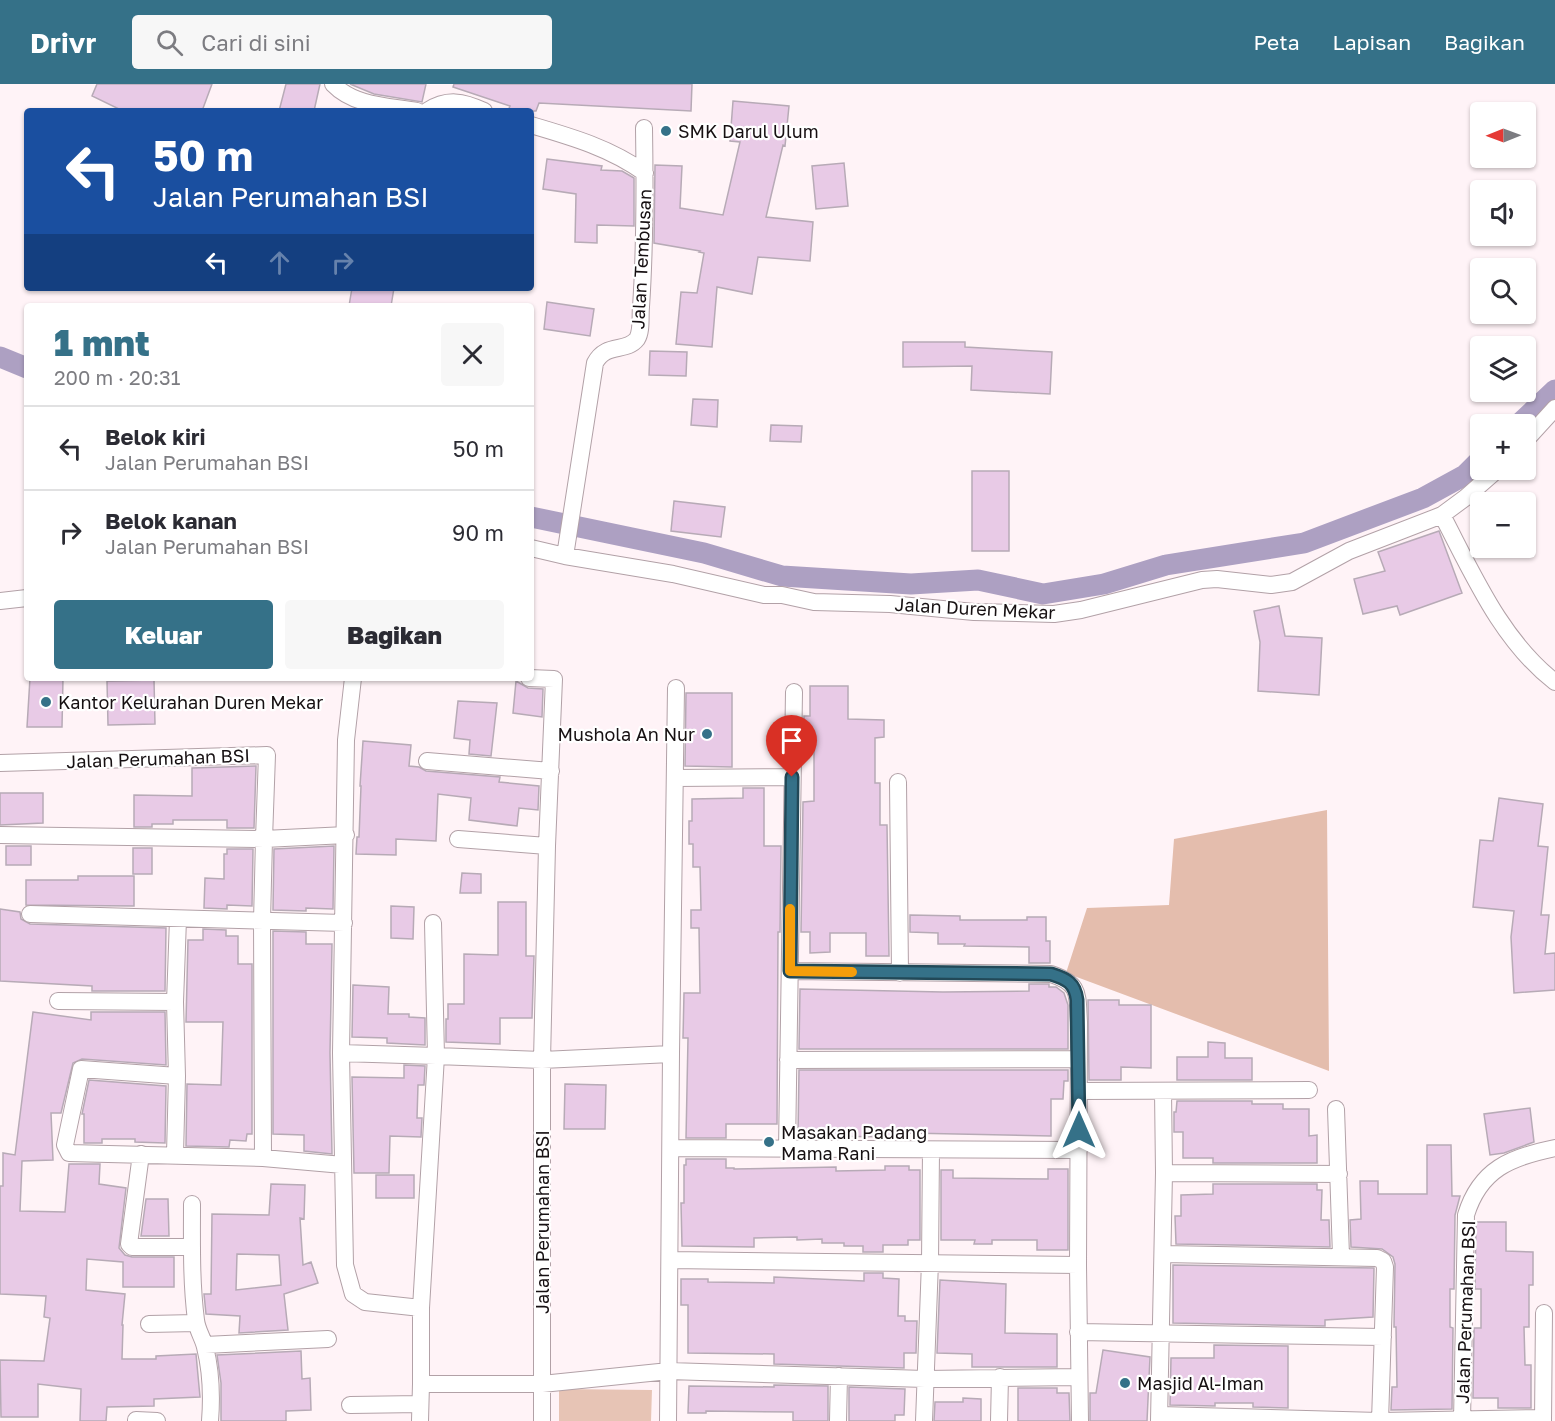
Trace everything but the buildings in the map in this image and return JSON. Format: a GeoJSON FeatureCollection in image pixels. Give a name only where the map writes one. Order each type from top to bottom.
{"type":"FeatureCollection","features":[{"type":"Feature","properties":{"kind":"street"},"geometry":{"type":"LineString","coordinates":[[333,84],[343,94],[360,101],[400,108]]}},
{"type":"Feature","properties":{"kind":"street"},"geometry":{"type":"LineString","coordinates":[[435,108],[458,101],[476,108]]}},
{"type":"Feature","properties":{"kind":"street","name":"Jalan Tembusan"},"geometry":{"type":"LineString","coordinates":[[534,126],[581,139],[645,173],[643,279],[639,334],[631,344],[607,350],[599,355],[596,363],[565,556]]}},
{"type":"Feature","properties":{"kind":"street"},"geometry":{"type":"LineString","coordinates":[[644,128],[645,173]]}},
{"type":"Feature","properties":{"kind":"street"},"geometry":{"type":"LineString","coordinates":[[1536,429],[1555,408]]}},
{"type":"Feature","properties":{"kind":"street","name":"Jalan Duren Mekar"},"geometry":{"type":"LineString","coordinates":[[534,549],[673,574],[764,595],[782,595],[814,602],[890,604],[974,612],[1054,614],[1081,610],[1202,579],[1271,585],[1292,582],[1349,551],[1442,515],[1486,480]]}},
{"type":"Feature","properties":{"kind":"street"},"geometry":{"type":"LineString","coordinates":[[1442,515],[1498,619],[1523,652],[1555,682]]}},
{"type":"Feature","properties":{"kind":"street"},"geometry":{"type":"LineString","coordinates":[[0,601],[24,598]]}},
{"type":"Feature","properties":{"kind":"street","name":"Jalan Perumahan BSI"},"geometry":{"type":"LineString","coordinates":[[534,678],[554,679],[542,1060],[542,1421]]}},
{"type":"Feature","properties":{"kind":"street"},"geometry":{"type":"LineString","coordinates":[[353,681],[346,740],[341,1053],[345,1265],[352,1294],[365,1302],[421,1308]]}},
{"type":"Feature","properties":{"kind":"street"},"geometry":{"type":"LineString","coordinates":[[668,1421],[676,688]]}},
{"type":"Feature","properties":{"kind":"street"},"geometry":{"type":"LineString","coordinates":[[787,1149],[794,692]]}},
{"type":"Feature","properties":{"kind":"street","name":"Jalan Perumahan BSI"},"geometry":{"type":"LineString","coordinates":[[0,763],[267,755],[262,921],[263,1158]]}},
{"type":"Feature","properties":{"kind":"street"},"geometry":{"type":"LineString","coordinates":[[427,761],[551,771]]}},
{"type":"Feature","properties":{"kind":"street"},"geometry":{"type":"LineString","coordinates":[[676,778],[792,777]]}},
{"type":"Feature","properties":{"kind":"street"},"geometry":{"type":"LineString","coordinates":[[898,782],[900,973]]}},
{"type":"Feature","properties":{"kind":"street"},"geometry":{"type":"LineString","coordinates":[[0,835],[264,839],[346,835]]}},
{"type":"Feature","properties":{"kind":"street"},"geometry":{"type":"LineString","coordinates":[[458,839],[547,846]]}},
{"type":"Feature","properties":{"kind":"street"},"geometry":{"type":"LineString","coordinates":[[30,914],[344,923]]}},
{"type":"Feature","properties":{"kind":"street"},"geometry":{"type":"LineString","coordinates":[[175,1154],[177,1076],[175,1002],[178,919]]}},
{"type":"Feature","properties":{"kind":"street"},"geometry":{"type":"LineString","coordinates":[[350,1406],[420,1413],[421,1308],[436,1056],[433,923]]}},
{"type":"Feature","properties":{"kind":"street"},"geometry":{"type":"LineString","coordinates":[[790,971],[1051,974],[1067,980],[1076,989],[1079,1059],[1080,1421]]}},
{"type":"Feature","properties":{"kind":"street"},"geometry":{"type":"LineString","coordinates":[[58,1000],[175,1002]]}},
{"type":"Feature","properties":{"kind":"street"},"geometry":{"type":"LineString","coordinates":[[341,1053],[542,1060],[671,1054]]}},
{"type":"Feature","properties":{"kind":"street"},"geometry":{"type":"LineString","coordinates":[[788,1060],[1079,1059]]}},
{"type":"Feature","properties":{"kind":"street"},"geometry":{"type":"LineString","coordinates":[[177,1076],[81,1069],[65,1145],[67,1151],[69,1153],[263,1158],[343,1165]]}},
{"type":"Feature","properties":{"kind":"street","name":"Jalan Perumahan BSI"},"geometry":{"type":"LineString","coordinates":[[1163,1090],[1160,1418],[1380,1421],[1544,1420],[1544,1313]]}},
{"type":"Feature","properties":{"kind":"street"},"geometry":{"type":"LineString","coordinates":[[1079,1091],[1309,1090]]}},
{"type":"Feature","properties":{"kind":"street"},"geometry":{"type":"LineString","coordinates":[[1336,1109],[1341,1256]]}},
{"type":"Feature","properties":{"kind":"street"},"geometry":{"type":"LineString","coordinates":[[672,1148],[1079,1150]]}},
{"type":"Feature","properties":{"kind":"street","name":"Jalan Perumahan BSI"},"geometry":{"type":"LineString","coordinates":[[1462,1420],[1466,1215],[1471,1199],[1481,1183],[1494,1170],[1515,1158],[1555,1148]]}},
{"type":"Feature","properties":{"kind":"street"},"geometry":{"type":"LineString","coordinates":[[924,1421],[930,1262],[931,1150]]}},
{"type":"Feature","properties":{"kind":"street"},"geometry":{"type":"LineString","coordinates":[[141,1154],[129,1244],[132,1246],[192,1247]]}},
{"type":"Feature","properties":{"kind":"street"},"geometry":{"type":"LineString","coordinates":[[1164,1173],[1339,1174]]}},
{"type":"Feature","properties":{"kind":"street"},"geometry":{"type":"LineString","coordinates":[[192,1204],[196,1323],[204,1345],[211,1388],[210,1421]]}},
{"type":"Feature","properties":{"kind":"street"},"geometry":{"type":"LineString","coordinates":[[1163,1254],[1341,1256],[1377,1258],[1383,1261],[1385,1267],[1380,1421]]}},
{"type":"Feature","properties":{"kind":"street"},"geometry":{"type":"LineString","coordinates":[[670,1260],[1078,1265]]}},
{"type":"Feature","properties":{"kind":"street"},"geometry":{"type":"LineString","coordinates":[[149,1324],[196,1323]]}},
{"type":"Feature","properties":{"kind":"street"},"geometry":{"type":"LineString","coordinates":[[1078,1332],[1383,1337]]}},
{"type":"Feature","properties":{"kind":"street"},"geometry":{"type":"LineString","coordinates":[[204,1345],[328,1339]]}},
{"type":"Feature","properties":{"kind":"street"},"geometry":{"type":"LineString","coordinates":[[421,1384],[542,1384],[669,1371],[925,1379],[1079,1377]]}},
{"type":"Feature","properties":{"kind":"street"},"geometry":{"type":"LineString","coordinates":[[838,1421],[840,1376]]}},
{"type":"Feature","properties":{"kind":"street"},"geometry":{"type":"LineString","coordinates":[[999,1421],[1000,1377]]}},
{"type":"Feature","properties":{"kind":"street"},"geometry":{"type":"LineString","coordinates":[[136,1420],[157,1421]]}},
{"type":"Feature","properties":{"kind":"shaded area"},"geometry":{"type":"Polygon","coordinates":[[[1327,810],[1329,1071],[1066,973],[1087,908],[1169,905],[1174,839],[1327,810]]]}},
{"type":"Feature","properties":{"kind":"shaded area"},"geometry":{"type":"Polygon","coordinates":[[[559,1389],[652,1390],[651,1421],[559,1421],[559,1389]]]}},
{"type":"Feature","properties":{"kind":"waterway"},"geometry":{"type":"LineString","coordinates":[[0,357],[24,367]]}},
{"type":"Feature","properties":{"kind":"waterway"},"geometry":{"type":"LineString","coordinates":[[1530,414],[1555,390]]}},
{"type":"Feature","properties":{"kind":"waterway"},"geometry":{"type":"LineString","coordinates":[[534,518],[704,553],[782,576],[911,584],[978,580],[1043,594],[1104,584],[1166,565],[1304,543],[1423,498],[1470,470]]}},
{"type":"Feature","properties":{"kind":"slow traffic"},"geometry":{"type":"LineString","coordinates":[[790,909],[790,971],[852,972]]}},
{"type":"Feature","properties":{"kind":"place","name":"SMK Darul Ulum"},"geometry":{"type":"Point","coordinates":[666,131]}},
{"type":"Feature","properties":{"kind":"place","name":"Kantor Kelurahan Duren Mekar"},"geometry":{"type":"Point","coordinates":[46,702]}},
{"type":"Feature","properties":{"kind":"place","name":"Mushola An Nur"},"geometry":{"type":"Point","coordinates":[707,734]}},
{"type":"Feature","properties":{"kind":"place","name":"Masakan Padang Mama Rani"},"geometry":{"type":"Point","coordinates":[769,1142]}},
{"type":"Feature","properties":{"kind":"place","name":"Masjid Al-Iman"},"geometry":{"type":"Point","coordinates":[1125,1383]}},
{"type":"Feature","properties":{"kind":"route"},"geometry":{"type":"LineString","coordinates":[[792,777],[790,971],[1051,974],[1067,980],[1076,989],[1079,1022],[1079,1130]]}}]}
